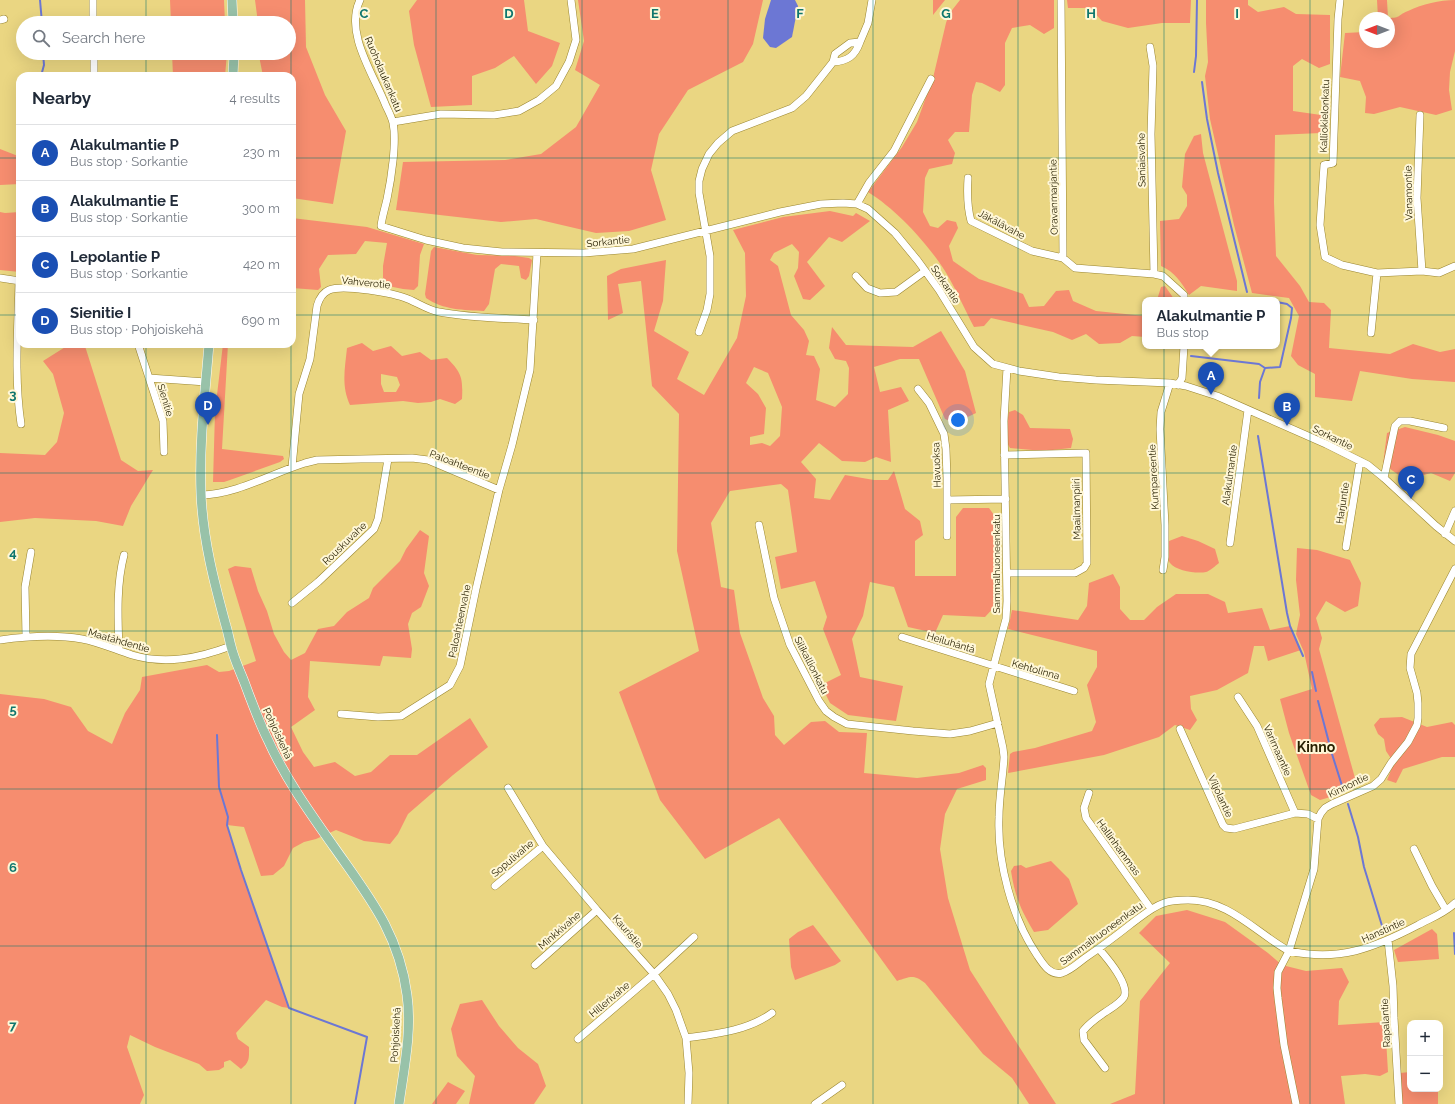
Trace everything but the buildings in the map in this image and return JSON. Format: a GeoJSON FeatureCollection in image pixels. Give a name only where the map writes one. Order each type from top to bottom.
{"type":"FeatureCollection","features":[{"type":"Feature","properties":{"kind":"main road"},"geometry":{"type":"LineString","coordinates":[[232,0],[233,16]]}},
{"type":"Feature","properties":{"kind":"main road"},"geometry":{"type":"LineString","coordinates":[[233,72],[234,60]]}},
{"type":"Feature","properties":{"kind":"main road","name":"Pohjoiskehä"},"geometry":{"type":"LineString","coordinates":[[209,348],[203,428],[201,495],[209,560],[231,646],[258,718],[276,759],[313,818],[373,902],[386,924],[397,949],[404,973],[409,1014],[406,1054],[399,1104]]}},
{"type":"Feature","properties":{"kind":"street"},"geometry":{"type":"LineString","coordinates":[[93,0],[93,16]]}},
{"type":"Feature","properties":{"kind":"street","name":"Ruoholaukankatu"},"geometry":{"type":"LineString","coordinates":[[360,0],[356,8],[356,29],[359,46],[379,87],[393,122],[395,141],[387,198],[381,226]]}},
{"type":"Feature","properties":{"kind":"street"},"geometry":{"type":"LineString","coordinates":[[393,122],[441,114],[494,115],[519,111],[539,100],[556,86],[569,62],[576,40],[571,0]]}},
{"type":"Feature","properties":{"kind":"street"},"geometry":{"type":"LineString","coordinates":[[833,62],[844,62],[856,51],[868,23],[872,0]]}},
{"type":"Feature","properties":{"kind":"street","name":"Oravanmarjantie"},"geometry":{"type":"LineString","coordinates":[[1061,0],[1063,258]]}},
{"type":"Feature","properties":{"kind":"street","name":"Kalliokielonkatu"},"geometry":{"type":"LineString","coordinates":[[1340,0],[1333,125],[1333,163],[1324,164],[1320,225],[1324,257],[1342,265],[1377,273],[1422,271],[1439,273],[1455,266]]}},
{"type":"Feature","properties":{"kind":"street"},"geometry":{"type":"LineString","coordinates":[[699,332],[707,310],[710,294],[710,256],[700,205],[700,181],[702,169],[709,154],[718,143],[732,131],[792,108],[806,96],[833,62],[835,54],[850,43],[860,42]]}},
{"type":"Feature","properties":{"kind":"street","name":"Saniaisvahe"},"geometry":{"type":"LineString","coordinates":[[1150,47],[1153,54],[1151,134],[1154,274]]}},
{"type":"Feature","properties":{"kind":"street"},"geometry":{"type":"LineString","coordinates":[[94,60],[94,72]]}},
{"type":"Feature","properties":{"kind":"street"},"geometry":{"type":"LineString","coordinates":[[857,204],[869,184],[894,150],[931,79]]}},
{"type":"Feature","properties":{"kind":"street","name":"Vanamontie"},"geometry":{"type":"LineString","coordinates":[[1420,115],[1417,198],[1422,271]]}},
{"type":"Feature","properties":{"kind":"street","name":"Jäkälävahe"},"geometry":{"type":"LineString","coordinates":[[968,178],[967,209],[971,221],[1032,252],[1063,258]]}},
{"type":"Feature","properties":{"kind":"street","name":"Sorkantie"},"geometry":{"type":"LineString","coordinates":[[381,226],[426,240],[463,248],[537,253],[578,253],[617,251],[660,243],[780,212],[815,205],[838,203],[857,204],[868,209],[895,233],[939,290],[974,347],[993,364],[1007,368],[1059,377],[1178,385],[1217,396],[1326,444],[1360,461],[1384,478],[1412,505],[1455,541]]}},
{"type":"Feature","properties":{"kind":"street","name":"Paloahteentie"},"geometry":{"type":"LineString","coordinates":[[201,495],[217,494],[237,489],[292,466],[316,460],[412,458],[428,460],[499,490],[529,377],[534,320],[537,253]]}},
{"type":"Feature","properties":{"kind":"street"},"geometry":{"type":"LineString","coordinates":[[1063,258],[1075,268],[1163,276],[1184,295],[1184,297]]}},
{"type":"Feature","properties":{"kind":"street"},"geometry":{"type":"LineString","coordinates":[[856,276],[866,288],[880,293],[896,292],[925,271]]}},
{"type":"Feature","properties":{"kind":"street"},"geometry":{"type":"LineString","coordinates":[[1371,333],[1377,273]]}},
{"type":"Feature","properties":{"kind":"street"},"geometry":{"type":"LineString","coordinates":[[0,278],[16,280]]}},
{"type":"Feature","properties":{"kind":"street","name":"Vahverotie"},"geometry":{"type":"LineString","coordinates":[[292,466],[299,394],[310,359],[317,306],[319,298],[324,292],[331,289],[341,288],[385,293],[407,299],[441,312],[534,320]]}},
{"type":"Feature","properties":{"kind":"street"},"geometry":{"type":"LineString","coordinates":[[18,348],[18,406],[20,424]]}},
{"type":"Feature","properties":{"kind":"street","name":"Sienitie"},"geometry":{"type":"LineString","coordinates":[[139,348],[163,421],[164,452]]}},
{"type":"Feature","properties":{"kind":"street"},"geometry":{"type":"LineString","coordinates":[[1178,385],[1182,378],[1184,349]]}},
{"type":"Feature","properties":{"kind":"street","name":"Sammalhuoneenkatu"},"geometry":{"type":"LineString","coordinates":[[1007,368],[1004,421],[1008,573],[1006,618],[988,684],[1002,738],[1004,757],[999,817],[1001,852],[1008,888],[1024,931],[1033,950],[1047,970],[1054,973],[1061,973],[1068,970],[1099,948],[1151,909],[1164,903],[1200,900],[1218,904],[1231,911],[1288,951]]}},
{"type":"Feature","properties":{"kind":"street","name":"Sienitie"},"geometry":{"type":"LineString","coordinates":[[149,378],[206,382]]}},
{"type":"Feature","properties":{"kind":"street","name":"Kumpareentie"},"geometry":{"type":"LineString","coordinates":[[1163,570],[1165,557],[1165,525],[1160,429],[1161,412],[1170,384]]}},
{"type":"Feature","properties":{"kind":"street","name":"Havuoksa"},"geometry":{"type":"LineString","coordinates":[[918,389],[929,403],[944,434],[946,449],[947,536]]}},
{"type":"Feature","properties":{"kind":"street","name":"Alakulmantie"},"geometry":{"type":"LineString","coordinates":[[1230,543],[1248,410]]}},
{"type":"Feature","properties":{"kind":"street"},"geometry":{"type":"LineString","coordinates":[[1384,478],[1395,426],[1400,421],[1410,421],[1444,428]]}},
{"type":"Feature","properties":{"kind":"street","name":"Maailmanpiiri"},"geometry":{"type":"LineString","coordinates":[[1004,455],[1086,453],[1087,562],[1084,568],[1075,572],[1008,573]]}},
{"type":"Feature","properties":{"kind":"street","name":"Rouskuvahe"},"geometry":{"type":"LineString","coordinates":[[292,603],[318,582],[374,529],[378,519],[388,459]]}},
{"type":"Feature","properties":{"kind":"street","name":"Harjuntie"},"geometry":{"type":"LineString","coordinates":[[1346,547],[1360,461]]}},
{"type":"Feature","properties":{"kind":"street","name":"Paloahteenvahe"},"geometry":{"type":"LineString","coordinates":[[340,714],[378,717],[401,716],[450,685],[460,666],[499,490]]}},
{"type":"Feature","properties":{"kind":"street","name":"Havuoksa"},"geometry":{"type":"LineString","coordinates":[[947,500],[1006,499]]}},
{"type":"Feature","properties":{"kind":"street"},"geometry":{"type":"LineString","coordinates":[[1445,534],[1455,511]]}},
{"type":"Feature","properties":{"kind":"street","name":"Silikallionkatu"},"geometry":{"type":"LineString","coordinates":[[758,525],[774,598],[790,645],[819,700],[826,710],[834,717],[847,724],[950,734],[970,731],[998,723]]}},
{"type":"Feature","properties":{"kind":"street"},"geometry":{"type":"LineString","coordinates":[[26,636],[26,587],[31,552]]}},
{"type":"Feature","properties":{"kind":"street"},"geometry":{"type":"LineString","coordinates":[[119,650],[119,583],[124,555]]}},
{"type":"Feature","properties":{"kind":"street","name":"Kinnontie"},"geometry":{"type":"LineString","coordinates":[[1318,819],[1328,806],[1373,786],[1381,779],[1391,763],[1408,742],[1417,725],[1418,718],[1417,693],[1410,668],[1411,654],[1455,569]]}},
{"type":"Feature","properties":{"kind":"street","name":"Maatähdentie"},"geometry":{"type":"LineString","coordinates":[[0,640],[26,636],[59,636],[78,639],[152,659],[166,660],[197,657],[231,646]]}},
{"type":"Feature","properties":{"kind":"street","name":"Heiluhäntä"},"geometry":{"type":"LineString","coordinates":[[902,638],[993,667]]}},
{"type":"Feature","properties":{"kind":"street","name":"Kehtolinna"},"geometry":{"type":"LineString","coordinates":[[993,667],[1074,691]]}},
{"type":"Feature","properties":{"kind":"street","name":"Varimaantie"},"geometry":{"type":"LineString","coordinates":[[1238,697],[1257,726],[1295,813]]}},
{"type":"Feature","properties":{"kind":"street","name":"Viljolantie"},"geometry":{"type":"LineString","coordinates":[[1180,729],[1223,825],[1226,828],[1234,828],[1295,813],[1308,814],[1318,819]]}},
{"type":"Feature","properties":{"kind":"street","name":"Kauristie"},"geometry":{"type":"LineString","coordinates":[[508,788],[543,846],[654,974],[668,994],[676,1010],[686,1038],[689,1073],[688,1104]]}},
{"type":"Feature","properties":{"kind":"street","name":"Hallinhammas"},"geometry":{"type":"LineString","coordinates":[[1089,793],[1084,808],[1086,818],[1151,909]]}},
{"type":"Feature","properties":{"kind":"street"},"geometry":{"type":"LineString","coordinates":[[1296,1104],[1284,1045],[1277,988],[1278,972],[1288,951],[1314,869],[1318,819]]}},
{"type":"Feature","properties":{"kind":"street","name":"Sopulivahe"},"geometry":{"type":"LineString","coordinates":[[495,886],[543,846]]}},
{"type":"Feature","properties":{"kind":"street"},"geometry":{"type":"LineString","coordinates":[[1414,849],[1432,886],[1446,910]]}},
{"type":"Feature","properties":{"kind":"street","name":"Hanstintie"},"geometry":{"type":"LineString","coordinates":[[1288,951],[1307,954],[1344,953],[1367,948],[1388,940],[1446,910],[1455,903]]}},
{"type":"Feature","properties":{"kind":"street","name":"Minkkivahe"},"geometry":{"type":"LineString","coordinates":[[535,965],[597,910]]}},
{"type":"Feature","properties":{"kind":"street","name":"Hillerivahe"},"geometry":{"type":"LineString","coordinates":[[578,1039],[654,974],[694,937]]}},
{"type":"Feature","properties":{"kind":"street","name":"Rapalantie"},"geometry":{"type":"LineString","coordinates":[[1388,940],[1393,986],[1399,1104]]}},
{"type":"Feature","properties":{"kind":"street"},"geometry":{"type":"LineString","coordinates":[[1099,948],[1122,980],[1125,989],[1124,996],[1118,1004],[1088,1024],[1083,1031],[1084,1040],[1106,1068]]}},
{"type":"Feature","properties":{"kind":"street"},"geometry":{"type":"LineString","coordinates":[[686,1038],[718,1034],[749,1026],[761,1022],[772,1013]]}},
{"type":"Feature","properties":{"kind":"street"},"geometry":{"type":"LineString","coordinates":[[815,1104],[842,1085]]}},
{"type":"Feature","properties":{"kind":"shaded area"},"geometry":{"type":"Polygon","coordinates":[[[170,0],[224,0],[225,16],[171,16],[170,0]]]}},
{"type":"Feature","properties":{"kind":"shaded area"},"geometry":{"type":"Polygon","coordinates":[[[255,0],[305,0],[306,47],[325,95],[346,131],[333,204],[296,199],[296,72],[262,72],[260,60],[296,60],[296,16],[257,16],[255,0]]]}},
{"type":"Feature","properties":{"kind":"shaded area"},"geometry":{"type":"Polygon","coordinates":[[[417,0],[524,0],[528,31],[560,43],[552,66],[536,84],[514,56],[495,68],[472,76],[472,105],[431,107],[414,45],[409,11],[417,0]]]}},
{"type":"Feature","properties":{"kind":"shaded area"},"geometry":{"type":"Polygon","coordinates":[[[578,0],[763,0],[753,44],[743,62],[688,90],[659,134],[651,170],[666,220],[629,231],[596,233],[536,219],[501,222],[396,210],[403,162],[505,160],[541,154],[576,127],[600,85],[575,70],[584,41],[578,0]]]}},
{"type":"Feature","properties":{"kind":"shaded area"},"geometry":{"type":"Polygon","coordinates":[[[933,0],[945,0],[933,15],[933,0]]]}},
{"type":"Feature","properties":{"kind":"shaded area"},"geometry":{"type":"Polygon","coordinates":[[[960,0],[1054,0],[1054,28],[1044,34],[1030,25],[1012,28],[1005,43],[1005,85],[1000,92],[982,83],[976,82],[972,95],[969,132],[955,132],[948,140],[955,153],[952,164],[929,169],[925,178],[923,212],[930,226],[938,228],[947,220],[956,222],[958,228],[949,246],[953,261],[979,279],[1023,294],[1029,307],[1044,306],[1056,291],[1069,290],[1073,301],[1096,311],[1142,316],[1142,337],[1132,336],[1120,343],[1099,344],[1086,334],[1072,340],[1053,332],[991,318],[984,326],[974,327],[938,260],[911,228],[890,208],[868,192],[902,147],[917,122],[933,78],[949,14],[960,0]]]}},
{"type":"Feature","properties":{"kind":"shaded area"},"geometry":{"type":"Polygon","coordinates":[[[1067,0],[1191,0],[1190,23],[1162,23],[1128,28],[1102,21],[1090,8],[1068,8],[1067,0]]]}},
{"type":"Feature","properties":{"kind":"shaded area"},"geometry":{"type":"Polygon","coordinates":[[[1206,0],[1248,0],[1248,5],[1258,12],[1284,7],[1296,14],[1330,15],[1330,64],[1319,68],[1302,59],[1293,66],[1293,111],[1321,115],[1321,133],[1275,135],[1274,202],[1276,256],[1300,286],[1309,302],[1324,303],[1331,310],[1329,348],[1390,354],[1413,344],[1440,352],[1455,349],[1455,382],[1412,379],[1360,371],[1352,401],[1315,397],[1315,374],[1298,365],[1291,356],[1299,316],[1289,298],[1252,293],[1234,225],[1210,119],[1205,76],[1208,62],[1206,0]]]}},
{"type":"Feature","properties":{"kind":"shaded area"},"geometry":{"type":"Polygon","coordinates":[[[1377,0],[1387,0],[1388,12],[1378,12],[1377,0]]]}},
{"type":"Feature","properties":{"kind":"shaded area"},"geometry":{"type":"Polygon","coordinates":[[[1455,0],[1455,51],[1450,72],[1449,90],[1452,110],[1436,115],[1400,107],[1374,114],[1365,113],[1366,97],[1360,81],[1340,77],[1345,33],[1359,32],[1359,48],[1395,48],[1395,18],[1425,4],[1455,0]]]}},
{"type":"Feature","properties":{"kind":"shaded area"},"geometry":{"type":"Polygon","coordinates":[[[172,60],[226,60],[225,72],[173,72],[172,60]]]}},
{"type":"Feature","properties":{"kind":"shaded area"},"geometry":{"type":"Polygon","coordinates":[[[1201,134],[1203,153],[1237,281],[1237,291],[1201,286],[1189,295],[1174,274],[1161,266],[1160,221],[1179,219],[1187,206],[1187,195],[1182,187],[1185,154],[1194,136],[1201,134]]]}},
{"type":"Feature","properties":{"kind":"shaded area"},"geometry":{"type":"Polygon","coordinates":[[[0,149],[16,155],[16,184],[0,185],[0,149]]]}},
{"type":"Feature","properties":{"kind":"shaded area"},"geometry":{"type":"Polygon","coordinates":[[[830,211],[853,216],[856,213],[870,221],[842,242],[829,237],[807,262],[825,286],[810,300],[803,299],[794,276],[798,268],[799,252],[792,244],[774,253],[770,260],[778,266],[791,315],[804,330],[809,341],[806,355],[814,356],[820,369],[816,400],[835,407],[848,394],[849,368],[846,361],[835,359],[829,348],[832,327],[846,345],[913,347],[941,331],[965,371],[976,413],[955,423],[945,419],[919,359],[900,359],[874,367],[880,392],[901,387],[909,401],[888,410],[891,462],[876,457],[865,462],[842,461],[819,443],[801,462],[816,479],[814,498],[830,500],[845,475],[874,480],[888,480],[894,471],[905,509],[920,521],[923,535],[915,541],[915,576],[956,576],[956,517],[963,508],[989,508],[994,515],[997,604],[985,617],[943,615],[935,633],[908,627],[894,587],[870,582],[863,616],[852,639],[860,677],[903,686],[896,721],[848,715],[830,703],[821,685],[841,675],[823,629],[827,617],[815,581],[781,589],[775,557],[797,552],[788,490],[781,484],[730,491],[711,523],[721,587],[734,590],[740,633],[763,698],[774,716],[775,735],[784,745],[811,722],[825,721],[839,732],[867,733],[864,773],[917,778],[959,773],[983,765],[986,768],[986,780],[957,789],[945,814],[940,849],[948,898],[970,970],[1056,1104],[1029,1104],[1012,1078],[983,1054],[925,983],[914,977],[897,981],[779,818],[705,859],[660,800],[619,692],[699,651],[677,551],[679,414],[652,386],[641,281],[618,284],[623,313],[608,320],[607,276],[621,269],[666,260],[663,301],[654,331],[689,352],[677,379],[704,395],[737,338],[746,296],[745,253],[733,230],[783,217],[830,211]],[[754,367],[746,383],[758,394],[766,408],[764,434],[750,437],[750,445],[762,443],[770,446],[780,436],[782,407],[768,373],[754,367]]]}},
{"type":"Feature","properties":{"kind":"shaded area"},"geometry":{"type":"Polygon","coordinates":[[[0,212],[16,212],[16,272],[0,270],[0,212]]]}},
{"type":"Feature","properties":{"kind":"shaded area"},"geometry":{"type":"Polygon","coordinates":[[[296,218],[367,227],[424,244],[420,255],[418,286],[414,290],[383,285],[383,266],[387,243],[365,241],[356,254],[328,255],[319,269],[321,287],[318,290],[296,288],[296,218]]]}},
{"type":"Feature","properties":{"kind":"shaded area"},"geometry":{"type":"Polygon","coordinates":[[[434,247],[477,255],[529,258],[532,260],[529,276],[526,280],[521,278],[519,266],[501,264],[495,269],[489,304],[484,311],[454,309],[439,305],[426,298],[425,294],[431,251],[434,247]]]}},
{"type":"Feature","properties":{"kind":"shaded area"},"geometry":{"type":"Polygon","coordinates":[[[1165,286],[1173,297],[1158,297],[1161,287],[1165,286]]]}},
{"type":"Feature","properties":{"kind":"shaded area"},"geometry":{"type":"Polygon","coordinates":[[[362,343],[373,351],[391,346],[402,356],[420,352],[431,360],[447,358],[459,372],[462,381],[462,399],[455,404],[440,399],[431,402],[418,403],[403,401],[350,405],[345,391],[347,348],[362,343]],[[381,374],[381,384],[384,392],[396,392],[400,385],[397,377],[381,374]]]}},
{"type":"Feature","properties":{"kind":"shaded area"},"geometry":{"type":"Polygon","coordinates":[[[64,348],[86,348],[121,460],[138,471],[153,470],[131,506],[123,526],[96,521],[35,518],[0,522],[0,453],[45,455],[57,442],[64,413],[53,374],[43,361],[64,348]]]}},
{"type":"Feature","properties":{"kind":"shaded area"},"geometry":{"type":"Polygon","coordinates":[[[223,348],[228,348],[222,449],[283,456],[284,459],[280,462],[224,482],[213,482],[215,412],[223,348]]]}},
{"type":"Feature","properties":{"kind":"shaded area"},"geometry":{"type":"Polygon","coordinates":[[[1015,410],[1023,415],[1030,428],[1070,429],[1073,439],[1071,448],[1043,451],[1010,448],[1006,435],[1007,426],[1009,412],[1015,410]]]}},
{"type":"Feature","properties":{"kind":"shaded area"},"geometry":{"type":"Polygon","coordinates":[[[1405,427],[1455,441],[1455,473],[1450,481],[1431,473],[1406,480],[1383,464],[1387,433],[1405,427]]]}},
{"type":"Feature","properties":{"kind":"shaded area"},"geometry":{"type":"Polygon","coordinates":[[[420,530],[429,536],[424,573],[429,586],[421,607],[412,613],[408,624],[412,649],[411,658],[383,656],[380,666],[310,661],[308,697],[315,710],[291,727],[303,752],[314,767],[335,762],[355,776],[371,772],[390,755],[417,755],[470,718],[488,747],[408,814],[398,834],[390,844],[364,841],[336,830],[316,839],[304,842],[293,848],[284,866],[273,875],[261,876],[244,827],[227,825],[289,1008],[282,1007],[266,1000],[236,1033],[238,1039],[249,1047],[248,1060],[241,1069],[230,1060],[224,1062],[224,1067],[219,1070],[207,1071],[199,1064],[155,1047],[130,1035],[127,1047],[144,1095],[140,1104],[0,1104],[0,694],[44,699],[71,707],[88,731],[112,744],[125,713],[140,690],[142,677],[207,665],[219,672],[229,671],[256,661],[228,569],[235,566],[251,568],[274,634],[284,652],[291,660],[305,653],[318,629],[334,626],[347,612],[369,598],[373,588],[400,561],[406,549],[420,530]]]}},
{"type":"Feature","properties":{"kind":"shaded area"},"geometry":{"type":"Polygon","coordinates":[[[1182,536],[1198,541],[1215,549],[1219,563],[1209,571],[1202,573],[1187,571],[1173,566],[1168,558],[1169,541],[1182,536]]]}},
{"type":"Feature","properties":{"kind":"shaded area"},"geometry":{"type":"Polygon","coordinates":[[[1297,548],[1317,550],[1350,560],[1361,583],[1358,606],[1345,612],[1326,601],[1316,618],[1322,638],[1319,649],[1355,778],[1353,786],[1334,796],[1320,800],[1311,795],[1289,733],[1280,699],[1312,689],[1304,652],[1296,634],[1300,615],[1296,580],[1297,548]]]}},
{"type":"Feature","properties":{"kind":"shaded area"},"geometry":{"type":"Polygon","coordinates":[[[1113,574],[1120,587],[1120,609],[1130,620],[1144,620],[1157,607],[1176,594],[1208,594],[1225,602],[1228,613],[1262,608],[1270,630],[1290,626],[1301,650],[1268,661],[1264,646],[1254,646],[1248,673],[1217,690],[1190,696],[1191,709],[1197,720],[1190,730],[1175,725],[1159,737],[1104,755],[1008,773],[1010,754],[1013,752],[1035,748],[1092,731],[1096,722],[1087,685],[1097,667],[1097,651],[1008,629],[1012,610],[1078,620],[1087,606],[1089,583],[1113,574]]]}},
{"type":"Feature","properties":{"kind":"shaded area"},"geometry":{"type":"Polygon","coordinates":[[[1402,717],[1427,727],[1452,722],[1455,725],[1455,757],[1442,757],[1403,769],[1396,783],[1387,780],[1394,763],[1386,751],[1384,739],[1378,734],[1374,725],[1380,718],[1402,717]]]}},
{"type":"Feature","properties":{"kind":"shaded area"},"geometry":{"type":"Polygon","coordinates":[[[1051,861],[1069,879],[1078,904],[1048,930],[1034,932],[1019,903],[1014,888],[1011,871],[1014,866],[1021,865],[1026,868],[1051,861]]]}},
{"type":"Feature","properties":{"kind":"shaded area"},"geometry":{"type":"Polygon","coordinates":[[[1187,910],[1225,922],[1282,965],[1306,971],[1342,968],[1349,982],[1339,1001],[1338,1025],[1385,1022],[1388,1072],[1380,1076],[1365,1074],[1341,1076],[1345,1104],[1110,1104],[1135,1094],[1140,1001],[1170,963],[1139,933],[1156,916],[1187,910]]]}},
{"type":"Feature","properties":{"kind":"shaded area"},"geometry":{"type":"Polygon","coordinates":[[[813,925],[841,961],[835,965],[795,980],[791,967],[789,939],[798,932],[813,925]]]}},
{"type":"Feature","properties":{"kind":"shaded area"},"geometry":{"type":"Polygon","coordinates":[[[1432,929],[1437,934],[1439,959],[1398,962],[1394,950],[1432,929]]]}},
{"type":"Feature","properties":{"kind":"shaded area"},"geometry":{"type":"Polygon","coordinates":[[[482,1000],[499,1026],[518,1048],[538,1064],[546,1086],[534,1104],[469,1104],[475,1076],[457,1056],[451,1029],[460,1004],[482,1000]]]}},
{"type":"Feature","properties":{"kind":"shaded area"},"geometry":{"type":"Polygon","coordinates":[[[1407,1072],[1407,1092],[1438,1092],[1438,1104],[1402,1104],[1400,1073],[1407,1072]]]}},
{"type":"Feature","properties":{"kind":"shaded area"},"geometry":{"type":"Polygon","coordinates":[[[448,1082],[465,1091],[456,1104],[432,1104],[448,1082]]]}},
{"type":"Feature","properties":{"kind":"water"},"geometry":{"type":"Polygon","coordinates":[[[771,0],[795,0],[798,6],[792,37],[776,48],[770,47],[763,38],[765,19],[771,0]]]}},
{"type":"Feature","properties":{"kind":"waterway"},"geometry":{"type":"LineString","coordinates":[[40,0],[41,16]]}},
{"type":"Feature","properties":{"kind":"waterway"},"geometry":{"type":"LineString","coordinates":[[1194,72],[1196,56],[1197,0]]}},
{"type":"Feature","properties":{"kind":"waterway"},"geometry":{"type":"LineString","coordinates":[[42,72],[44,60]]}},
{"type":"Feature","properties":{"kind":"waterway"},"geometry":{"type":"LineString","coordinates":[[1202,82],[1207,119],[1218,173],[1247,292]]}},
{"type":"Feature","properties":{"kind":"waterway"},"geometry":{"type":"LineString","coordinates":[[1259,398],[1260,382],[1265,368],[1280,367],[1291,318],[1292,308],[1287,304],[1280,303]]}},
{"type":"Feature","properties":{"kind":"waterway"},"geometry":{"type":"LineString","coordinates":[[1191,356],[1259,364],[1265,368]]}},
{"type":"Feature","properties":{"kind":"waterway"},"geometry":{"type":"LineString","coordinates":[[1258,436],[1287,613],[1290,626],[1303,656]]}},
{"type":"Feature","properties":{"kind":"waterway"},"geometry":{"type":"LineString","coordinates":[[1312,672],[1316,691]]}},
{"type":"Feature","properties":{"kind":"waterway"},"geometry":{"type":"LineString","coordinates":[[1318,701],[1344,792]]}},
{"type":"Feature","properties":{"kind":"waterway"},"geometry":{"type":"LineString","coordinates":[[217,735],[219,787],[228,817],[227,825],[289,1008],[367,1037],[355,1104]]}},
{"type":"Feature","properties":{"kind":"waterway"},"geometry":{"type":"LineString","coordinates":[[1348,804],[1358,837],[1364,867],[1383,929]]}},
{"type":"Feature","properties":{"kind":"waterway"},"geometry":{"type":"LineString","coordinates":[[1454,933],[1455,954]]}},
{"type":"Feature","properties":{"kind":"place","name":"Alakulmantie P"},"geometry":{"type":"Point","coordinates":[1211,395]}},
{"type":"Feature","properties":{"kind":"place","name":"Sienitie I"},"geometry":{"type":"Point","coordinates":[208,425]}},
{"type":"Feature","properties":{"kind":"place","name":"Alakulmantie E"},"geometry":{"type":"Point","coordinates":[1287,426]}},
{"type":"Feature","properties":{"kind":"place","name":"Lepolantie P"},"geometry":{"type":"Point","coordinates":[1411,499]}},
{"type":"Feature","properties":{"kind":"district","name":"Kinno"},"geometry":{"type":"Point","coordinates":[1316,747]}}]}
